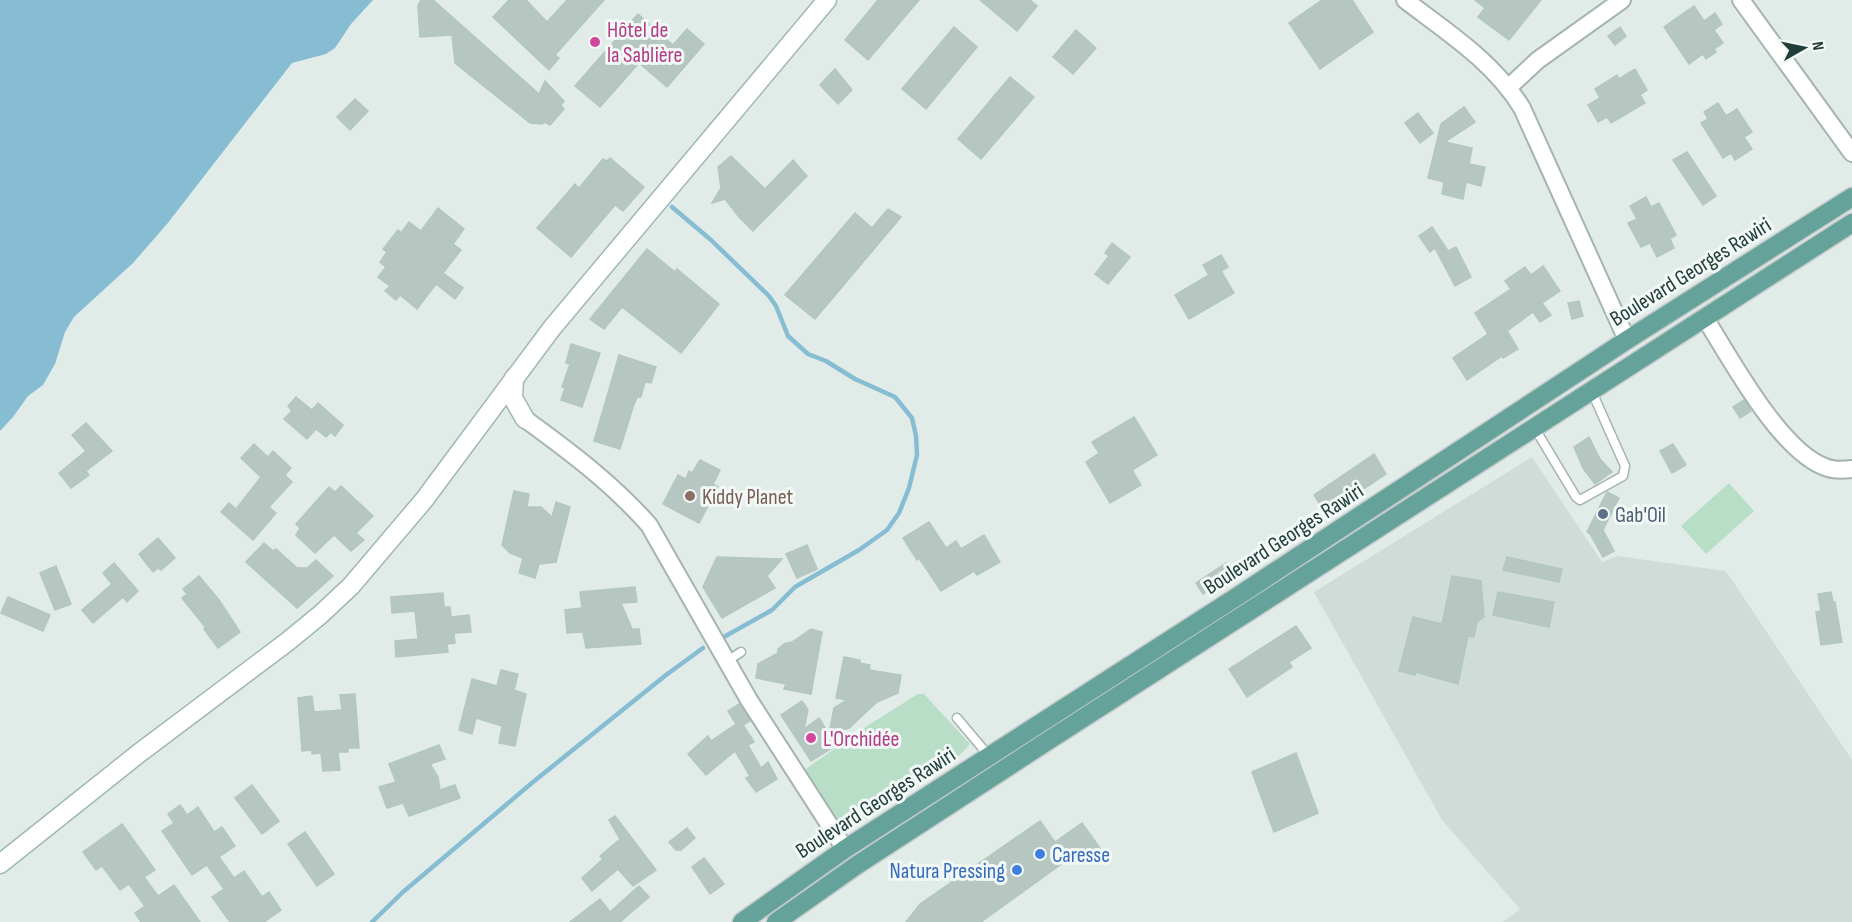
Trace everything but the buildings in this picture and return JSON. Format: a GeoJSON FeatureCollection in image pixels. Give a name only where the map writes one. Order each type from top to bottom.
{"type":"FeatureCollection","features":[{"type":"Feature","properties":{"kind":"main road"},"geometry":{"type":"LineString","coordinates":[[0,864],[138,754],[226,690],[320,615],[351,586],[415,511],[552,328],[827,0]]}},
{"type":"Feature","properties":{"kind":"main road","name":"Boulevard Georges Rawiri"},"geometry":{"type":"LineString","coordinates":[[742,922],[845,849],[1247,590],[1627,340],[1852,197]]}},
{"type":"Feature","properties":{"kind":"main road","name":"Boulevard Georges Rawiri"},"geometry":{"type":"LineString","coordinates":[[776,922],[877,852],[1852,223]]}},
{"type":"Feature","properties":{"kind":"main road"},"geometry":{"type":"LineString","coordinates":[[514,378],[513,398],[525,419]]}},
{"type":"Feature","properties":{"kind":"main road"},"geometry":{"type":"LineString","coordinates":[[486,416],[504,411],[525,419]]}},
{"type":"Feature","properties":{"kind":"street"},"geometry":{"type":"LineString","coordinates":[[1405,0],[1475,54],[1509,87],[1522,108],[1627,340]]}},
{"type":"Feature","properties":{"kind":"street"},"geometry":{"type":"LineString","coordinates":[[1509,87],[1538,60],[1622,0]]}},
{"type":"Feature","properties":{"kind":"street"},"geometry":{"type":"LineString","coordinates":[[1741,0],[1852,153]]}},
{"type":"Feature","properties":{"kind":"street"},"geometry":{"type":"LineString","coordinates":[[1705,318],[1756,399],[1790,443],[1808,458],[1826,468],[1852,469]]}},
{"type":"Feature","properties":{"kind":"street"},"geometry":{"type":"LineString","coordinates":[[525,419],[607,482],[649,525],[748,700],[845,849]]}},
{"type":"Feature","properties":{"kind":"lane"},"geometry":{"type":"LineString","coordinates":[[1534,427],[1580,500],[1623,476],[1625,466],[1592,392]]}},
{"type":"Feature","properties":{"kind":"lane"},"geometry":{"type":"LineString","coordinates":[[726,662],[741,652]]}},
{"type":"Feature","properties":{"kind":"lane"},"geometry":{"type":"LineString","coordinates":[[957,718],[989,756]]}},
{"type":"Feature","properties":{"kind":"shaded area"},"geometry":{"type":"Polygon","coordinates":[[[1532,457],[1602,562],[1617,556],[1725,571],[1734,583],[1852,760],[1852,922],[1503,922],[1520,909],[1442,820],[1314,592],[1532,457]]]}},
{"type":"Feature","properties":{"kind":"green space"},"geometry":{"type":"Polygon","coordinates":[[[1729,483],[1754,511],[1706,554],[1681,526],[1729,483]]]}},
{"type":"Feature","properties":{"kind":"green space"},"geometry":{"type":"Polygon","coordinates":[[[918,694],[924,694],[970,744],[961,754],[857,823],[839,820],[831,815],[803,771],[918,694]]]}},
{"type":"Feature","properties":{"kind":"water"},"geometry":{"type":"Polygon","coordinates":[[[0,0],[373,0],[351,24],[335,48],[326,54],[292,63],[167,224],[133,263],[74,317],[65,332],[55,364],[43,385],[28,396],[0,431],[0,0]]]}},
{"type":"Feature","properties":{"kind":"waterway"},"geometry":{"type":"LineString","coordinates":[[672,207],[711,240],[769,296],[776,306],[788,336],[808,354],[895,397],[912,418],[916,436],[917,455],[909,488],[899,513],[887,530],[859,550],[795,587],[772,610],[722,638]]}},
{"type":"Feature","properties":{"kind":"waterway"},"geometry":{"type":"LineString","coordinates":[[372,922],[403,892],[533,782],[703,648]]}},
{"type":"Feature","properties":{"kind":"place","name":"Hôtel de la Sablière"},"geometry":{"type":"Point","coordinates":[595,42]}},
{"type":"Feature","properties":{"kind":"place","name":"Kiddy Planet"},"geometry":{"type":"Point","coordinates":[690,496]}},
{"type":"Feature","properties":{"kind":"place","name":"Gab'Oil"},"geometry":{"type":"Point","coordinates":[1603,514]}},
{"type":"Feature","properties":{"kind":"place","name":"L'Orchidée"},"geometry":{"type":"Point","coordinates":[811,738]}},
{"type":"Feature","properties":{"kind":"place","name":"Caresse"},"geometry":{"type":"Point","coordinates":[1040,854]}},
{"type":"Feature","properties":{"kind":"place","name":"Natura Pressing"},"geometry":{"type":"Point","coordinates":[1017,870]}}]}
